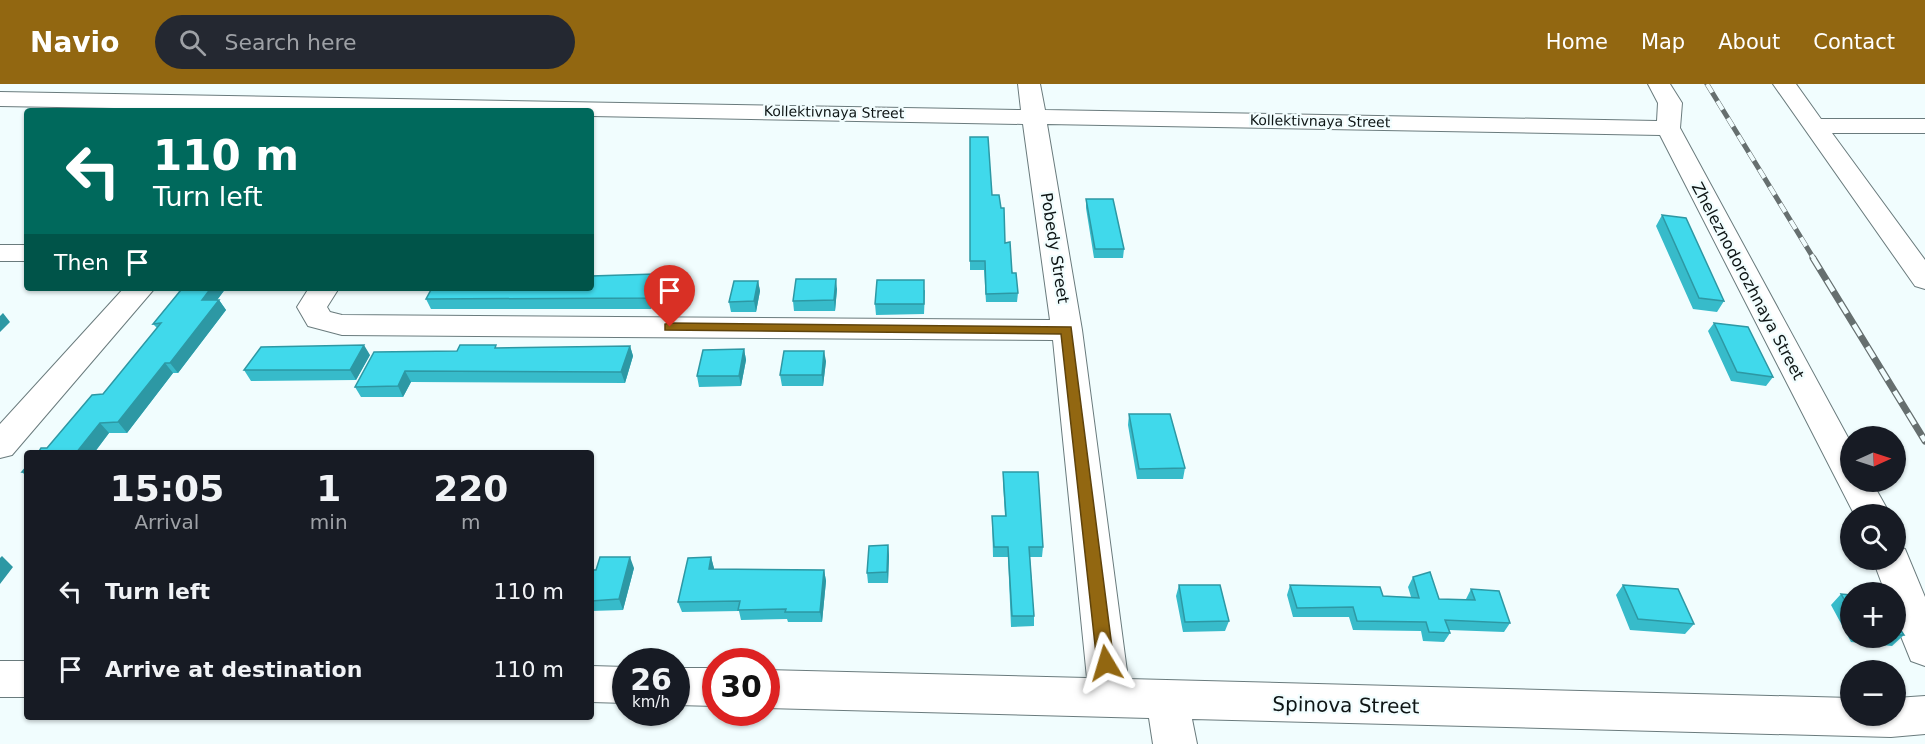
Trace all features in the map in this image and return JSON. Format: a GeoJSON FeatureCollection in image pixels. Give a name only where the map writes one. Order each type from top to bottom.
{"type":"FeatureCollection","features":[{"type":"Feature","properties":{"kind":"street"},"geometry":{"type":"LineString","coordinates":[[297,107],[318,84]]}},
{"type":"Feature","properties":{"kind":"street","name":"Pobedy Street"},"geometry":{"type":"LineString","coordinates":[[1029,84],[1067,330],[1110,699]]}},
{"type":"Feature","properties":{"kind":"street","name":"Zheleznodorozhnaya Street"},"geometry":{"type":"LineString","coordinates":[[1659,84],[1670,103],[1668,128],[1840,454]]}},
{"type":"Feature","properties":{"kind":"street"},"geometry":{"type":"LineString","coordinates":[[1784,84],[1925,279]]}},
{"type":"Feature","properties":{"kind":"street","name":"Kollektivnaya Street"},"geometry":{"type":"LineString","coordinates":[[0,99],[379,108]]}},
{"type":"Feature","properties":{"kind":"street","name":"Kollektivnaya Street"},"geometry":{"type":"LineString","coordinates":[[594,111],[1668,128]]}},
{"type":"Feature","properties":{"kind":"street"},"geometry":{"type":"LineString","coordinates":[[1814,126],[1925,126]]}},
{"type":"Feature","properties":{"kind":"street"},"geometry":{"type":"LineString","coordinates":[[0,253],[24,253]]}},
{"type":"Feature","properties":{"kind":"street"},"geometry":{"type":"LineString","coordinates":[[0,446],[137,291]]}},
{"type":"Feature","properties":{"kind":"street"},"geometry":{"type":"LineString","coordinates":[[322,291],[312,307],[319,320],[342,325],[1067,330]]}},
{"type":"Feature","properties":{"kind":"street"},"geometry":{"type":"LineString","coordinates":[[1896,570],[1925,649]]}},
{"type":"Feature","properties":{"kind":"street"},"geometry":{"type":"LineString","coordinates":[[0,678],[24,679]]}},
{"type":"Feature","properties":{"kind":"street"},"geometry":{"type":"LineString","coordinates":[[594,684],[612,685]]}},
{"type":"Feature","properties":{"kind":"street","name":"Spinova Street"},"geometry":{"type":"LineString","coordinates":[[780,689],[1891,718],[1925,715]]}},
{"type":"Feature","properties":{"kind":"street"},"geometry":{"type":"LineString","coordinates":[[1168,701],[1175,744]]}},
{"type":"Feature","properties":{"kind":"building"},"geometry":{"type":"Polygon","coordinates":[[[970,137],[988,137],[992,195],[999,195],[1001,208],[1004,208],[1005,243],[1010,242],[1012,273],[1016,273],[1018,293],[986,294],[985,261],[970,261],[970,137]]]}},
{"type":"Feature","properties":{"kind":"building"},"geometry":{"type":"Polygon","coordinates":[[[1086,199],[1113,199],[1124,249],[1095,249],[1086,199]]]}},
{"type":"Feature","properties":{"kind":"building"},"geometry":{"type":"Polygon","coordinates":[[[1662,215],[1686,218],[1724,301],[1699,298],[1662,215]]]}},
{"type":"Feature","properties":{"kind":"building"},"geometry":{"type":"Polygon","coordinates":[[[655,274],[648,298],[426,299],[430,291],[594,291],[594,276],[655,274]]]}},
{"type":"Feature","properties":{"kind":"building"},"geometry":{"type":"Polygon","coordinates":[[[796,279],[836,279],[834,300],[793,301],[796,279]]]}},
{"type":"Feature","properties":{"kind":"building"},"geometry":{"type":"Polygon","coordinates":[[[877,280],[924,280],[924,304],[875,304],[877,280]]]}},
{"type":"Feature","properties":{"kind":"building"},"geometry":{"type":"Polygon","coordinates":[[[734,281],[758,281],[754,301],[729,302],[734,281]]]}},
{"type":"Feature","properties":{"kind":"building"},"geometry":{"type":"Polygon","coordinates":[[[180,291],[209,291],[202,300],[219,300],[170,363],[165,363],[118,422],[100,423],[78,450],[40,450],[47,448],[92,395],[103,394],[161,323],[153,324],[180,291]]]}},
{"type":"Feature","properties":{"kind":"building"},"geometry":{"type":"Polygon","coordinates":[[[1714,323],[1748,327],[1773,377],[1737,372],[1714,323]]]}},
{"type":"Feature","properties":{"kind":"building"},"geometry":{"type":"Polygon","coordinates":[[[364,345],[350,370],[244,370],[261,347],[364,345]]]}},
{"type":"Feature","properties":{"kind":"building"},"geometry":{"type":"Polygon","coordinates":[[[460,345],[496,345],[495,348],[630,346],[621,372],[405,371],[398,386],[355,387],[374,352],[457,351],[460,345]]]}},
{"type":"Feature","properties":{"kind":"building"},"geometry":{"type":"Polygon","coordinates":[[[744,349],[739,376],[697,376],[703,350],[744,349]]]}},
{"type":"Feature","properties":{"kind":"building"},"geometry":{"type":"Polygon","coordinates":[[[784,351],[824,351],[822,375],[780,375],[784,351]]]}},
{"type":"Feature","properties":{"kind":"building"},"geometry":{"type":"Polygon","coordinates":[[[1129,414],[1170,414],[1185,468],[1139,469],[1129,414]]]}},
{"type":"Feature","properties":{"kind":"building"},"geometry":{"type":"Polygon","coordinates":[[[1003,472],[1038,472],[1043,547],[1029,547],[1034,616],[1012,616],[1008,547],[994,547],[992,516],[1006,516],[1003,472]]]}},
{"type":"Feature","properties":{"kind":"building"},"geometry":{"type":"Polygon","coordinates":[[[888,545],[887,572],[867,573],[869,546],[888,545]]]}},
{"type":"Feature","properties":{"kind":"building"},"geometry":{"type":"Polygon","coordinates":[[[600,557],[630,557],[619,599],[594,601],[594,570],[596,570],[600,557]]]}},
{"type":"Feature","properties":{"kind":"building"},"geometry":{"type":"Polygon","coordinates":[[[711,557],[709,569],[824,570],[820,612],[785,612],[786,609],[738,610],[740,601],[678,602],[688,558],[711,557]]]}},
{"type":"Feature","properties":{"kind":"building"},"geometry":{"type":"Polygon","coordinates":[[[1430,572],[1439,599],[1475,600],[1471,589],[1499,591],[1510,623],[1445,620],[1450,633],[1429,632],[1426,622],[1357,621],[1353,607],[1297,608],[1290,585],[1380,587],[1383,596],[1419,598],[1413,577],[1430,572]]]}},
{"type":"Feature","properties":{"kind":"building"},"geometry":{"type":"Polygon","coordinates":[[[1179,585],[1220,585],[1229,621],[1185,622],[1179,585]]]}},
{"type":"Feature","properties":{"kind":"building"},"geometry":{"type":"Polygon","coordinates":[[[1623,585],[1678,589],[1694,624],[1638,619],[1623,585]]]}},
{"type":"Feature","properties":{"kind":"railway"},"geometry":{"type":"LineString","coordinates":[[1707,84],[1814,259]]}},
{"type":"Feature","properties":{"kind":"railway"},"geometry":{"type":"LineString","coordinates":[[1813,258],[1925,441]]}},
{"type":"Feature","properties":{"kind":"route"},"geometry":{"type":"LineString","coordinates":[[670,327],[1067,330],[1106,663]]}}]}
